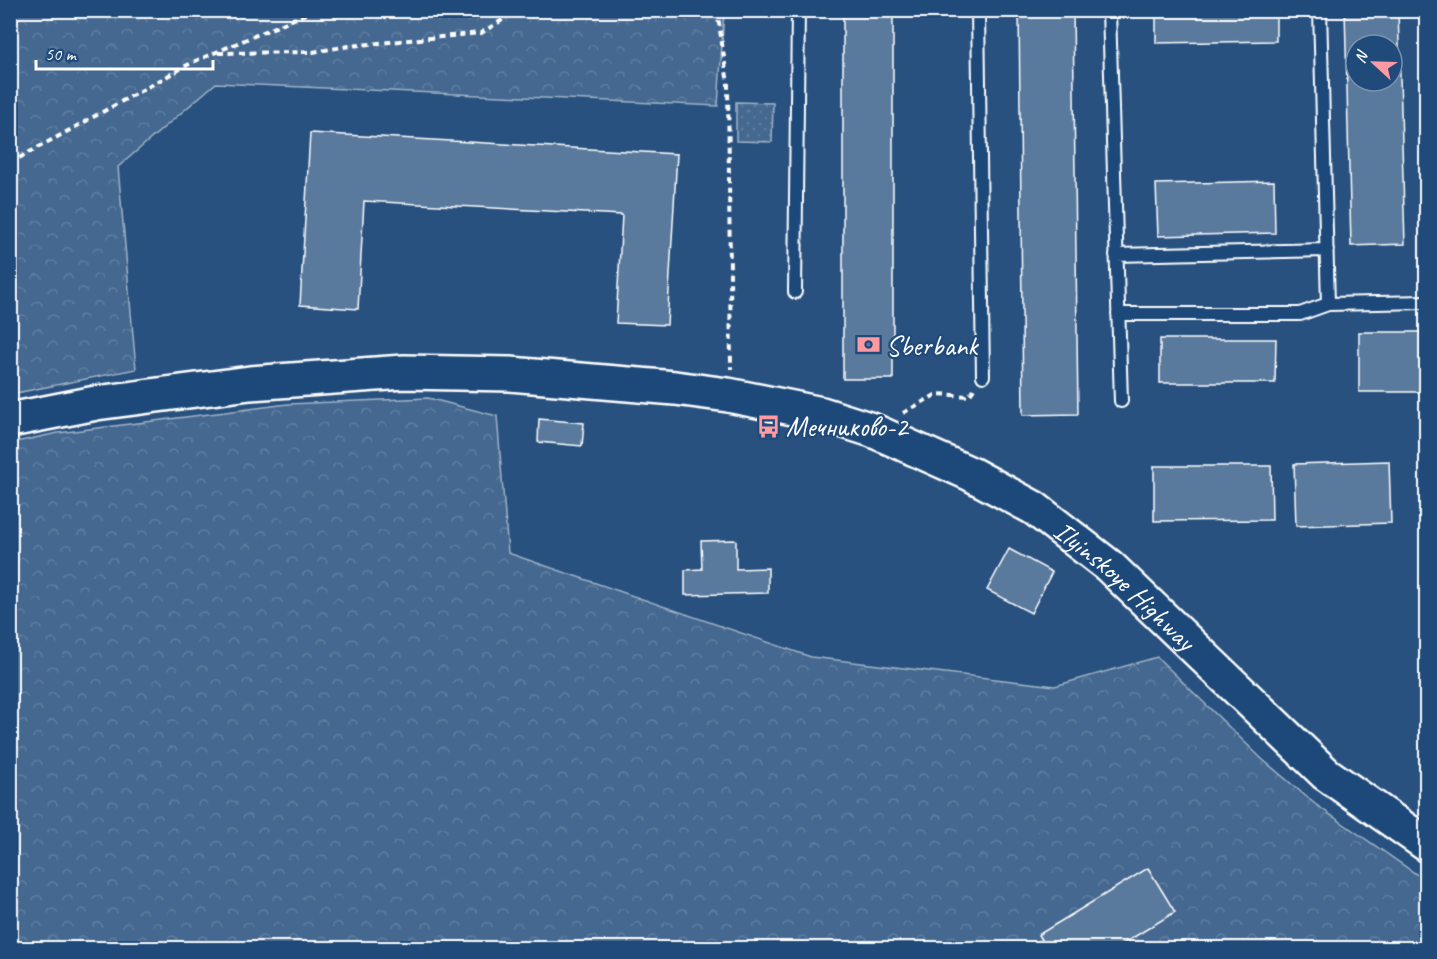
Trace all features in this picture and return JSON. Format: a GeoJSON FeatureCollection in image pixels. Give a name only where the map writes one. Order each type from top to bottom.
{"type":"FeatureCollection","features":[{"type":"Feature","properties":{"kind":"main road","name":"Ilyinskoye Highway"},"geometry":{"type":"LineString","coordinates":[[10,420],[96,403],[250,383],[404,372],[510,374],[664,387],[728,395],[822,414],[872,430],[971,474],[1034,508],[1109,566],[1326,774],[1426,844]]}},
{"type":"Feature","properties":{"kind":"lane"},"geometry":{"type":"LineString","coordinates":[[795,292],[798,10]]}},
{"type":"Feature","properties":{"kind":"lane"},"geometry":{"type":"LineString","coordinates":[[978,10],[983,376]]}},
{"type":"Feature","properties":{"kind":"lane"},"geometry":{"type":"LineString","coordinates":[[1109,10],[1120,400]]}},
{"type":"Feature","properties":{"kind":"lane"},"geometry":{"type":"LineString","coordinates":[[1320,10],[1329,304]]}},
{"type":"Feature","properties":{"kind":"lane"},"geometry":{"type":"LineString","coordinates":[[1116,255],[1327,250]]}},
{"type":"Feature","properties":{"kind":"lane"},"geometry":{"type":"LineString","coordinates":[[1118,314],[1300,314],[1329,304],[1426,302]]}},
{"type":"Feature","properties":{"kind":"path"},"geometry":{"type":"LineString","coordinates":[[10,164],[192,62],[315,10]]}},
{"type":"Feature","properties":{"kind":"path"},"geometry":{"type":"LineString","coordinates":[[215,53],[313,52],[349,46],[482,33],[519,10]]}},
{"type":"Feature","properties":{"kind":"path"},"geometry":{"type":"LineString","coordinates":[[717,10],[728,84],[731,373]]}},
{"type":"Feature","properties":{"kind":"path"},"geometry":{"type":"LineString","coordinates":[[937,394],[969,396]]}},
{"type":"Feature","properties":{"kind":"green space"},"geometry":{"type":"Polygon","coordinates":[[[11,10],[724,11],[718,106],[216,83],[118,167],[136,369],[11,394],[11,10]]]}},
{"type":"Feature","properties":{"kind":"green space"},"geometry":{"type":"Polygon","coordinates":[[[736,102],[773,103],[772,142],[736,141],[736,102]]]}},
{"type":"Feature","properties":{"kind":"green space"},"geometry":{"type":"Polygon","coordinates":[[[428,398],[497,416],[508,553],[811,657],[1055,686],[1157,657],[1262,759],[1315,804],[1426,881],[1426,948],[11,948],[11,443],[58,433],[288,404],[428,398]]]}},
{"type":"Feature","properties":{"kind":"building"},"geometry":{"type":"Polygon","coordinates":[[[843,10],[893,10],[893,379],[843,379],[843,10]]]}},
{"type":"Feature","properties":{"kind":"building"},"geometry":{"type":"Polygon","coordinates":[[[1019,10],[1073,10],[1078,414],[1023,415],[1019,10]]]}},
{"type":"Feature","properties":{"kind":"building"},"geometry":{"type":"Polygon","coordinates":[[[1156,10],[1276,10],[1276,41],[1156,43],[1156,10]]]}},
{"type":"Feature","properties":{"kind":"building"},"geometry":{"type":"Polygon","coordinates":[[[1345,10],[1398,10],[1399,33],[1346,33],[1345,10]]]}},
{"type":"Feature","properties":{"kind":"building"},"geometry":{"type":"Polygon","coordinates":[[[1347,93],[1400,93],[1405,244],[1351,246],[1347,93]]]}},
{"type":"Feature","properties":{"kind":"building"},"geometry":{"type":"Polygon","coordinates":[[[310,133],[677,154],[667,325],[616,323],[622,215],[364,201],[358,309],[300,305],[310,133]]]}},
{"type":"Feature","properties":{"kind":"building"},"geometry":{"type":"Polygon","coordinates":[[[1274,181],[1275,233],[1158,236],[1156,184],[1274,181]]]}},
{"type":"Feature","properties":{"kind":"building"},"geometry":{"type":"Polygon","coordinates":[[[1359,332],[1426,332],[1426,392],[1359,392],[1359,332]]]}},
{"type":"Feature","properties":{"kind":"building"},"geometry":{"type":"Polygon","coordinates":[[[1160,339],[1276,339],[1275,383],[1160,383],[1160,339]]]}},
{"type":"Feature","properties":{"kind":"building"},"geometry":{"type":"Polygon","coordinates":[[[539,419],[584,423],[582,446],[538,442],[539,419]]]}},
{"type":"Feature","properties":{"kind":"building"},"geometry":{"type":"Polygon","coordinates":[[[1389,461],[1391,523],[1296,526],[1294,464],[1389,461]]]}},
{"type":"Feature","properties":{"kind":"building"},"geometry":{"type":"Polygon","coordinates":[[[1154,466],[1271,466],[1272,520],[1154,521],[1154,466]]]}},
{"type":"Feature","properties":{"kind":"building"},"geometry":{"type":"Polygon","coordinates":[[[736,540],[736,569],[768,568],[768,593],[685,595],[685,570],[702,569],[701,541],[736,540]]]}},
{"type":"Feature","properties":{"kind":"building"},"geometry":{"type":"Polygon","coordinates":[[[1009,549],[1052,572],[1031,613],[987,590],[1009,549]]]}},
{"type":"Feature","properties":{"kind":"building"},"geometry":{"type":"Polygon","coordinates":[[[1148,868],[1175,912],[1116,948],[1047,948],[1038,935],[1148,868]]]}},
{"type":"Feature","properties":{"kind":"place","name":"Sberbank"},"geometry":{"type":"Point","coordinates":[868,345]}},
{"type":"Feature","properties":{"kind":"place","name":"Мечниково-2"},"geometry":{"type":"Point","coordinates":[768,426]}}]}
